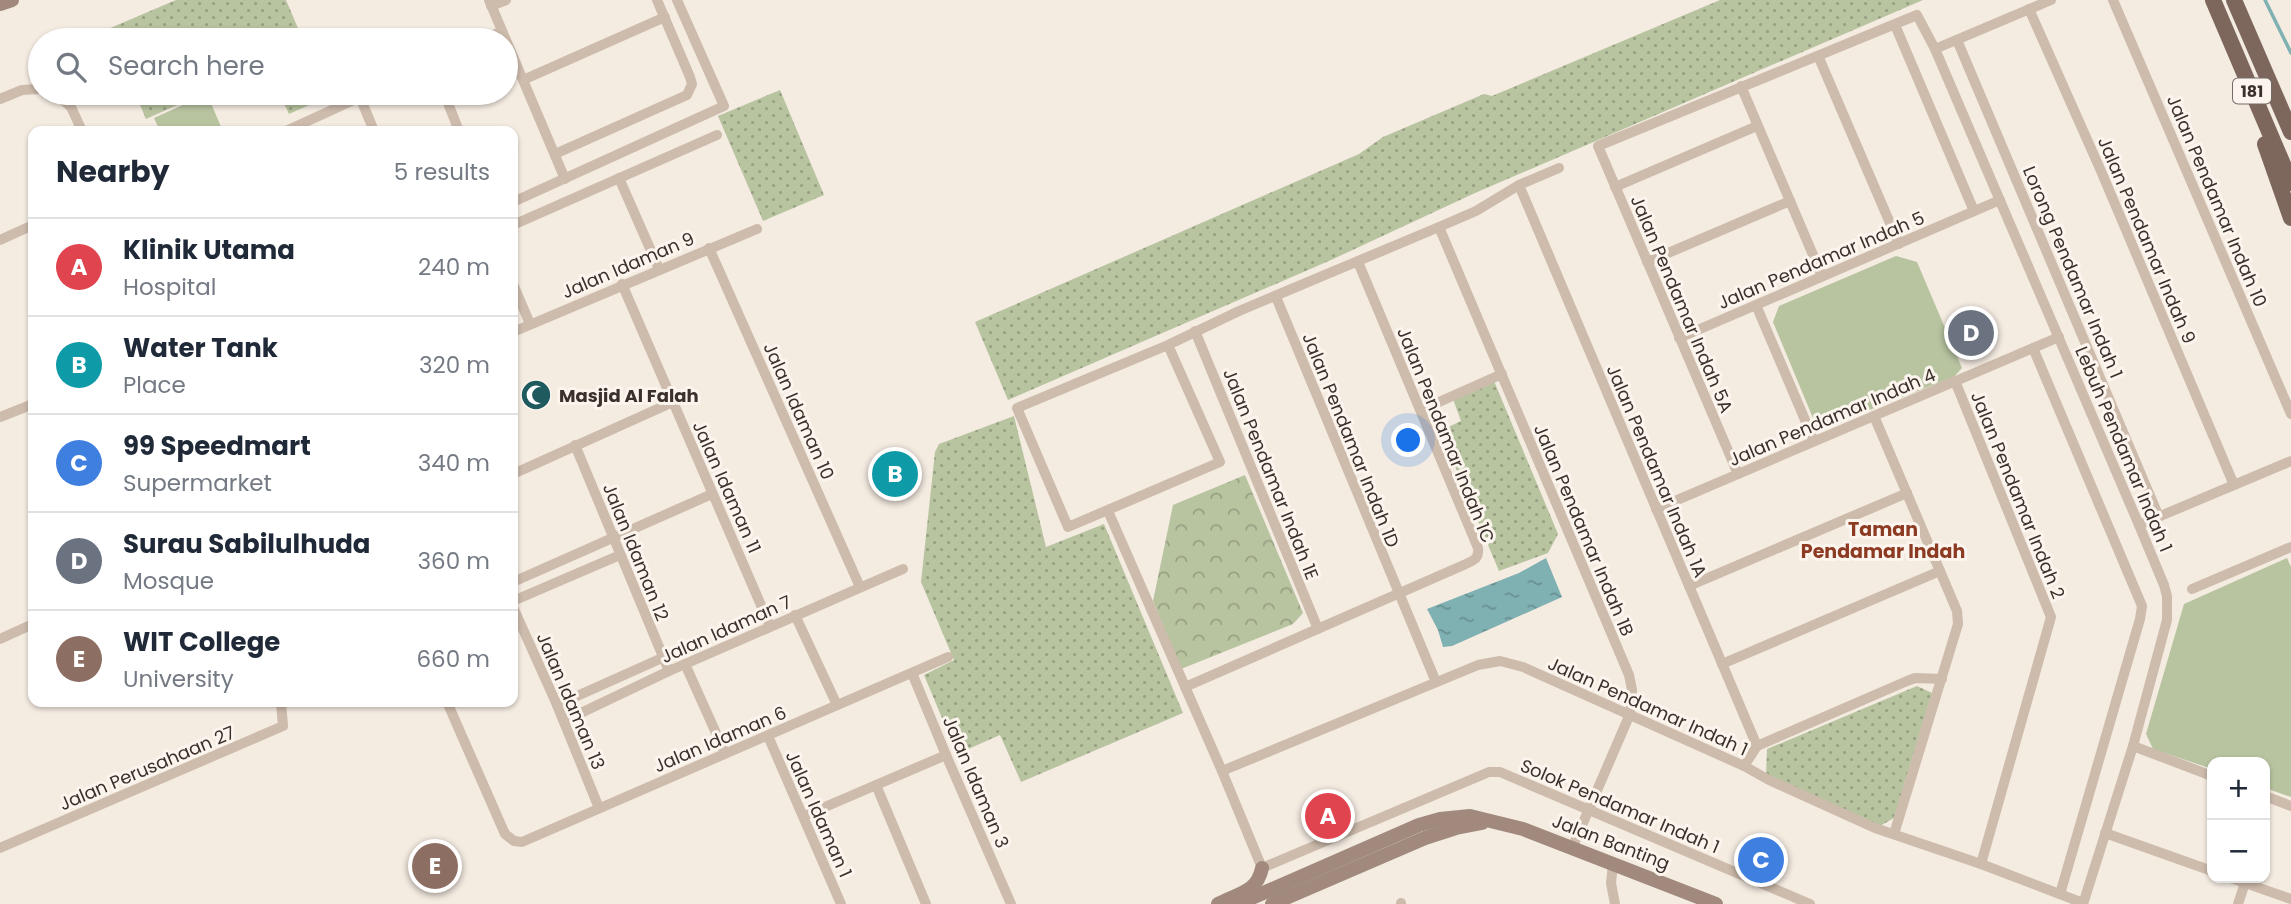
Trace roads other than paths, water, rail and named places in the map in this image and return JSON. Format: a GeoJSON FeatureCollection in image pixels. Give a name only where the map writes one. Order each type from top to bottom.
{"type":"FeatureCollection","features":[{"type":"Feature","properties":{"kind":"main road"},"geometry":{"type":"LineString","coordinates":[[0,4],[12,0]]}},
{"type":"Feature","properties":{"kind":"main road","name":"181"},"geometry":{"type":"LineString","coordinates":[[2213,0],[2291,183]]}},
{"type":"Feature","properties":{"kind":"main road","name":"181"},"geometry":{"type":"LineString","coordinates":[[2235,0],[2291,132]]}},
{"type":"Feature","properties":{"kind":"main road"},"geometry":{"type":"LineString","coordinates":[[2244,71],[2271,163],[2291,218]]}},
{"type":"Feature","properties":{"kind":"main road"},"geometry":{"type":"LineString","coordinates":[[2268,79],[2291,112]]}},
{"type":"Feature","properties":{"kind":"main road","name":"Jalan Banting"},"geometry":{"type":"LineString","coordinates":[[1247,902],[1419,825],[1440,819],[1470,816],[1523,829],[1573,846],[1716,904]]}},
{"type":"Feature","properties":{"kind":"main road","name":"Jalan Banting"},"geometry":{"type":"LineString","coordinates":[[1272,904],[1425,838],[1456,828],[1491,822]]}},
{"type":"Feature","properties":{"kind":"main road"},"geometry":{"type":"LineString","coordinates":[[1218,904],[1254,887],[1260,880],[1262,868]]}},
{"type":"Feature","properties":{"kind":"main road"},"geometry":{"type":"LineString","coordinates":[[1289,904],[1307,888]]}},
{"type":"Feature","properties":{"kind":"street"},"geometry":{"type":"LineString","coordinates":[[501,28],[490,3],[506,0]]}},
{"type":"Feature","properties":{"kind":"street"},"geometry":{"type":"LineString","coordinates":[[555,154],[687,95],[692,84],[690,77],[657,0]]}},
{"type":"Feature","properties":{"kind":"street"},"geometry":{"type":"LineString","coordinates":[[518,200],[724,107],[677,0]]}},
{"type":"Feature","properties":{"kind":"street"},"geometry":{"type":"LineString","coordinates":[[1935,49],[2050,0]]}},
{"type":"Feature","properties":{"kind":"street","name":"Jalan Pendamar Indah 10"},"geometry":{"type":"LineString","coordinates":[[2113,0],[2291,414]]}},
{"type":"Feature","properties":{"kind":"street","name":"Jalan Pendamar Indah 9"},"geometry":{"type":"LineString","coordinates":[[2029,9],[2234,485]]}},
{"type":"Feature","properties":{"kind":"street","name":"Lebuh Pendamar Indah 1"},"geometry":{"type":"LineString","coordinates":[[1895,25],[1917,15],[1935,49],[2164,585],[2167,620],[2133,746],[2083,904]]}},
{"type":"Feature","properties":{"kind":"street"},"geometry":{"type":"LineString","coordinates":[[523,80],[665,17]]}},
{"type":"Feature","properties":{"kind":"street"},"geometry":{"type":"LineString","coordinates":[[1822,276],[1741,86],[1819,58],[1895,25],[1974,211]]}},
{"type":"Feature","properties":{"kind":"street","name":"Lorong Pendamar Indah 1"},"geometry":{"type":"LineString","coordinates":[[1957,40],[2159,517]]}},
{"type":"Feature","properties":{"kind":"street"},"geometry":{"type":"LineString","coordinates":[[1819,58],[1899,244]]}},
{"type":"Feature","properties":{"kind":"street"},"geometry":{"type":"LineString","coordinates":[[518,68],[565,179]]}},
{"type":"Feature","properties":{"kind":"street","name":"Jalan Pendamar Indah 5A"},"geometry":{"type":"LineString","coordinates":[[1738,474],[1598,146],[1741,86]]}},
{"type":"Feature","properties":{"kind":"street"},"geometry":{"type":"LineString","coordinates":[[0,99],[28,90]]}},
{"type":"Feature","properties":{"kind":"street"},"geometry":{"type":"LineString","coordinates":[[69,105],[80,126]]}},
{"type":"Feature","properties":{"kind":"street"},"geometry":{"type":"LineString","coordinates":[[298,126],[343,105]]}},
{"type":"Feature","properties":{"kind":"street"},"geometry":{"type":"LineString","coordinates":[[367,105],[373,126]]}},
{"type":"Feature","properties":{"kind":"street"},"geometry":{"type":"LineString","coordinates":[[448,105],[457,126]]}},
{"type":"Feature","properties":{"kind":"street"},"geometry":{"type":"LineString","coordinates":[[1615,187],[1757,126]]}},
{"type":"Feature","properties":{"kind":"street"},"geometry":{"type":"LineString","coordinates":[[518,223],[717,135]]}},
{"type":"Feature","properties":{"kind":"street"},"geometry":{"type":"LineString","coordinates":[[1168,345],[1220,462],[1068,527],[1017,408],[1476,211],[1519,186],[1559,168]]}},
{"type":"Feature","properties":{"kind":"street"},"geometry":{"type":"LineString","coordinates":[[620,178],[659,269]]}},
{"type":"Feature","properties":{"kind":"street","name":"Jalan Pendamar Indah 1A"},"geometry":{"type":"LineString","coordinates":[[1519,186],[1757,746]]}},
{"type":"Feature","properties":{"kind":"street","name":"Jalan Pendamar Indah 5"},"geometry":{"type":"LineString","coordinates":[[1679,338],[2000,200]]}},
{"type":"Feature","properties":{"kind":"street"},"geometry":{"type":"LineString","coordinates":[[1647,262],[1790,201]]}},
{"type":"Feature","properties":{"kind":"street"},"geometry":{"type":"LineString","coordinates":[[0,240],[28,227]]}},
{"type":"Feature","properties":{"kind":"street","name":"Jalan Pendamar Indah 1B"},"geometry":{"type":"LineString","coordinates":[[1439,227],[1629,675],[1632,690],[1630,715],[1573,846]]}},
{"type":"Feature","properties":{"kind":"street","name":"Jalan Idaman 9"},"geometry":{"type":"LineString","coordinates":[[518,330],[757,229]]}},
{"type":"Feature","properties":{"kind":"street","name":"Jalan Idaman 10"},"geometry":{"type":"LineString","coordinates":[[709,248],[860,587]]}},
{"type":"Feature","properties":{"kind":"street","name":"Jalan Pendamar Indah 1C"},"geometry":{"type":"LineString","coordinates":[[1185,687],[1475,560],[1478,555],[1478,548],[1358,262]]}},
{"type":"Feature","properties":{"kind":"street","name":"Jalan Idaman 11"},"geometry":{"type":"LineString","coordinates":[[622,284],[770,626]]}},
{"type":"Feature","properties":{"kind":"street"},"geometry":{"type":"LineString","coordinates":[[518,296],[530,324]]}},
{"type":"Feature","properties":{"kind":"street","name":"Jalan Pendamar Indah 1D"},"geometry":{"type":"LineString","coordinates":[[1276,297],[1436,682]]}},
{"type":"Feature","properties":{"kind":"street"},"geometry":{"type":"LineString","coordinates":[[1756,305],[1814,441]]}},
{"type":"Feature","properties":{"kind":"street","name":"Jalan Pendamar Indah 1E"},"geometry":{"type":"LineString","coordinates":[[1195,331],[1318,629]]}},
{"type":"Feature","properties":{"kind":"street","name":"Jalan Pendamar Indah 4"},"geometry":{"type":"LineString","coordinates":[[1656,509],[2059,337]]}},
{"type":"Feature","properties":{"kind":"street"},"geometry":{"type":"LineString","coordinates":[[2033,348],[2142,606],[2060,894]]}},
{"type":"Feature","properties":{"kind":"street"},"geometry":{"type":"LineString","coordinates":[[1420,410],[1502,374]]}},
{"type":"Feature","properties":{"kind":"street","name":"Jalan Pendamar Indah 2"},"geometry":{"type":"LineString","coordinates":[[1955,381],[2051,617],[1981,864]]}},
{"type":"Feature","properties":{"kind":"street"},"geometry":{"type":"LineString","coordinates":[[518,472],[673,402]]}},
{"type":"Feature","properties":{"kind":"street"},"geometry":{"type":"LineString","coordinates":[[0,417],[28,406]]}},
{"type":"Feature","properties":{"kind":"street"},"geometry":{"type":"LineString","coordinates":[[1874,416],[1941,571],[1957,611],[1958,624],[1894,834]]}},
{"type":"Feature","properties":{"kind":"street","name":"Jalan Idaman 12"},"geometry":{"type":"LineString","coordinates":[[575,445],[669,671]]}},
{"type":"Feature","properties":{"kind":"street"},"geometry":{"type":"LineString","coordinates":[[2140,525],[2291,461]]}},
{"type":"Feature","properties":{"kind":"street"},"geometry":{"type":"LineString","coordinates":[[1689,586],[1907,493]]}},
{"type":"Feature","properties":{"kind":"street"},"geometry":{"type":"LineString","coordinates":[[518,580],[712,494]]}},
{"type":"Feature","properties":{"kind":"street"},"geometry":{"type":"LineString","coordinates":[[1108,511],[1223,771],[1262,868]]}},
{"type":"Feature","properties":{"kind":"street"},"geometry":{"type":"LineString","coordinates":[[2192,589],[2291,547]]}},
{"type":"Feature","properties":{"kind":"street"},"geometry":{"type":"LineString","coordinates":[[518,599],[620,555]]}},
{"type":"Feature","properties":{"kind":"street","name":"Jalan Idaman 7"},"geometry":{"type":"LineString","coordinates":[[564,721],[669,671],[903,569]]}},
{"type":"Feature","properties":{"kind":"street"},"geometry":{"type":"LineString","coordinates":[[1722,664],[1941,571]]}},
{"type":"Feature","properties":{"kind":"street"},"geometry":{"type":"LineString","coordinates":[[795,615],[836,705]]}},
{"type":"Feature","properties":{"kind":"street","name":"Jalan Idaman 13"},"geometry":{"type":"LineString","coordinates":[[518,618],[599,808]]}},
{"type":"Feature","properties":{"kind":"street"},"geometry":{"type":"LineString","coordinates":[[0,639],[28,626]]}},
{"type":"Feature","properties":{"kind":"street","name":"Jalan Idaman 6"},"geometry":{"type":"LineString","coordinates":[[449,707],[505,834],[514,841],[522,842],[948,657]]}},
{"type":"Feature","properties":{"kind":"street","name":"Jalan Idaman 7"},"geometry":{"type":"LineString","coordinates":[[557,705],[662,658]]}},
{"type":"Feature","properties":{"kind":"street","name":"Jalan Pendamar Indah 1"},"geometry":{"type":"LineString","coordinates":[[1223,771],[1478,664],[1500,661],[1523,667],[1875,828],[1981,864],[2083,904]]}},
{"type":"Feature","properties":{"kind":"street"},"geometry":{"type":"LineString","coordinates":[[685,664],[725,753]]}},
{"type":"Feature","properties":{"kind":"street","name":"Jalan Idaman 3"},"geometry":{"type":"LineString","coordinates":[[912,673],[1011,904]]}},
{"type":"Feature","properties":{"kind":"street"},"geometry":{"type":"LineString","coordinates":[[1744,766],[1757,746],[1915,678],[1942,679]]}},
{"type":"Feature","properties":{"kind":"street","name":"Jalan Perusahaan 27"},"geometry":{"type":"LineString","coordinates":[[0,848],[283,726],[281,707]]}},
{"type":"Feature","properties":{"kind":"street","name":"Jalan Idaman 1"},"geometry":{"type":"LineString","coordinates":[[768,736],[841,904]]}},
{"type":"Feature","properties":{"kind":"street"},"geometry":{"type":"LineString","coordinates":[[2133,746],[2207,774]]}},
{"type":"Feature","properties":{"kind":"street"},"geometry":{"type":"LineString","coordinates":[[804,816],[946,755]]}},
{"type":"Feature","properties":{"kind":"street","name":"Solok Pendamar Indah 1"},"geometry":{"type":"LineString","coordinates":[[1262,868],[1489,772],[1500,772],[1810,904]]}},
{"type":"Feature","properties":{"kind":"street"},"geometry":{"type":"LineString","coordinates":[[876,785],[926,904]]}},
{"type":"Feature","properties":{"kind":"street"},"geometry":{"type":"LineString","coordinates":[[2270,798],[2291,806]]}},
{"type":"Feature","properties":{"kind":"street"},"geometry":{"type":"LineString","coordinates":[[2105,833],[2207,869]]}},
{"type":"Feature","properties":{"kind":"street"},"geometry":{"type":"LineString","coordinates":[[1613,864],[1611,883],[1615,904]]}},
{"type":"Feature","properties":{"kind":"street"},"geometry":{"type":"LineString","coordinates":[[2238,904],[2245,883],[2291,899]]}},
{"type":"Feature","properties":{"kind":"water"},"geometry":{"type":"Polygon","coordinates":[[[1546,558],[1562,597],[1452,646],[1443,647],[1427,609],[1519,573],[1546,558]]]}},
{"type":"Feature","properties":{"kind":"waterway"},"geometry":{"type":"LineString","coordinates":[[2265,0],[2291,53]]}},
{"type":"Feature","properties":{"kind":"place","name":"Surau Sabilulhuda"},"geometry":{"type":"Point","coordinates":[1971,333]}},
{"type":"Feature","properties":{"kind":"place","name":"Masjid Al Falah"},"geometry":{"type":"Point","coordinates":[536,395]}},
{"type":"Feature","properties":{"kind":"place","name":"Water Tank"},"geometry":{"type":"Point","coordinates":[895,474]}},
{"type":"Feature","properties":{"kind":"place","name":"Klinik Utama"},"geometry":{"type":"Point","coordinates":[1328,816]}},
{"type":"Feature","properties":{"kind":"place","name":"99 Speedmart"},"geometry":{"type":"Point","coordinates":[1761,860]}},
{"type":"Feature","properties":{"kind":"place","name":"WIT College"},"geometry":{"type":"Point","coordinates":[435,866]}},
{"type":"Feature","properties":{"kind":"district","name":"Taman Pendamar Indah"},"geometry":{"type":"Point","coordinates":[1883,540]}}]}
